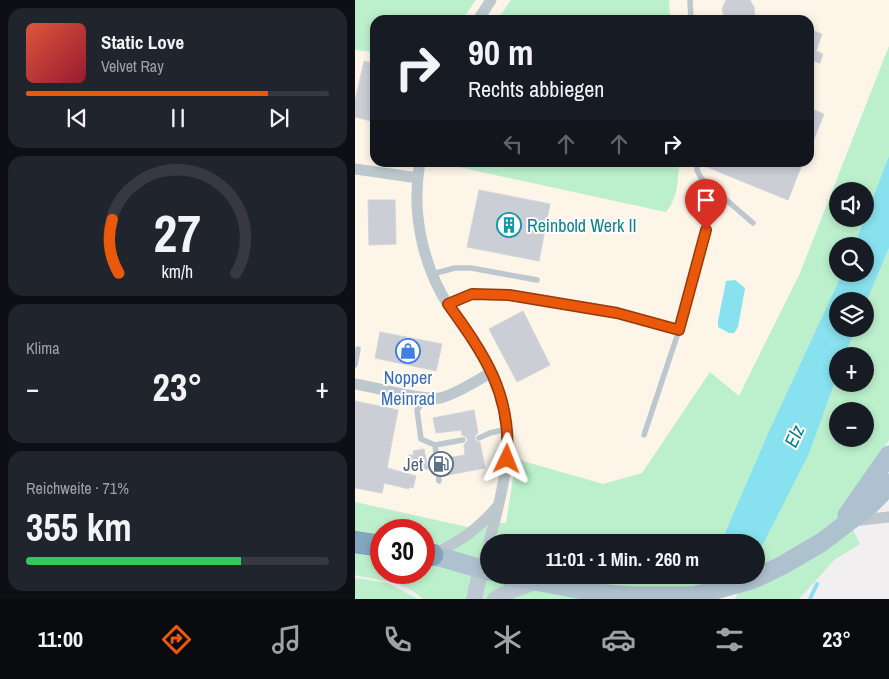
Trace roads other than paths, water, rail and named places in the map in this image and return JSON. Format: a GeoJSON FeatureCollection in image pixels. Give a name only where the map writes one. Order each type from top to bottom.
{"type":"FeatureCollection","features":[{"type":"Feature","properties":{"kind":"highway"},"geometry":{"type":"LineString","coordinates":[[355,542],[370,544]]}},
{"type":"Feature","properties":{"kind":"main road"},"geometry":{"type":"LineString","coordinates":[[765,574],[817,545],[843,525],[884,478]]}},
{"type":"Feature","properties":{"kind":"main road"},"geometry":{"type":"LineString","coordinates":[[435,557],[480,569]]}},
{"type":"Feature","properties":{"kind":"main road"},"geometry":{"type":"LineString","coordinates":[[547,584],[599,593],[639,596],[694,596],[738,584]]}},
{"type":"Feature","properties":{"kind":"street"},"geometry":{"type":"LineString","coordinates":[[482,15],[491,0]]}},
{"type":"Feature","properties":{"kind":"street"},"geometry":{"type":"LineString","coordinates":[[419,167],[417,197],[420,234],[432,274],[448,304],[482,352],[492,372],[500,395],[507,429],[508,446],[505,473],[491,534]]}},
{"type":"Feature","properties":{"kind":"street"},"geometry":{"type":"LineString","coordinates":[[355,169],[418,178]]}},
{"type":"Feature","properties":{"kind":"street"},"geometry":{"type":"LineString","coordinates":[[355,384],[426,398],[440,398],[492,372]]}},
{"type":"Feature","properties":{"kind":"street"},"geometry":{"type":"LineString","coordinates":[[435,552],[466,537],[498,506]]}},
{"type":"Feature","properties":{"kind":"street"},"geometry":{"type":"LineString","coordinates":[[843,525],[889,517]]}},
{"type":"Feature","properties":{"kind":"street"},"geometry":{"type":"LineString","coordinates":[[474,599],[480,583]]}},
{"type":"Feature","properties":{"kind":"street"},"geometry":{"type":"LineString","coordinates":[[495,599],[530,584]]}},
{"type":"Feature","properties":{"kind":"lane"},"geometry":{"type":"LineString","coordinates":[[690,0],[691,15]]}},
{"type":"Feature","properties":{"kind":"lane"},"geometry":{"type":"LineString","coordinates":[[697,167],[701,178],[753,223]]}},
{"type":"Feature","properties":{"kind":"lane"},"geometry":{"type":"LineString","coordinates":[[644,435],[679,330],[706,230]]}},
{"type":"Feature","properties":{"kind":"lane"},"geometry":{"type":"LineString","coordinates":[[432,274],[455,268],[471,268],[537,280]]}},
{"type":"Feature","properties":{"kind":"lane"},"geometry":{"type":"LineString","coordinates":[[448,304],[472,294],[509,295],[617,313],[679,330]]}},
{"type":"Feature","properties":{"kind":"lane"},"geometry":{"type":"LineString","coordinates":[[355,365],[358,349]]}},
{"type":"Feature","properties":{"kind":"lane"},"geometry":{"type":"LineString","coordinates":[[426,398],[417,410],[421,439],[435,445],[463,440]]}},
{"type":"Feature","properties":{"kind":"lane"},"geometry":{"type":"LineString","coordinates":[[479,438],[507,429]]}},
{"type":"Feature","properties":{"kind":"lane"},"geometry":{"type":"LineString","coordinates":[[435,445],[439,481]]}},
{"type":"Feature","properties":{"kind":"water"},"geometry":{"type":"Polygon","coordinates":[[[889,156],[889,248],[870,292],[834,292],[838,282],[874,282],[874,237],[858,237],[861,227],[874,227],[874,195],[889,156]]]}},
{"type":"Feature","properties":{"kind":"water"},"geometry":{"type":"Polygon","coordinates":[[[735,280],[745,288],[738,327],[734,333],[729,333],[718,327],[718,321],[726,281],[735,280]]]}},
{"type":"Feature","properties":{"kind":"water","name":"Elz"},"geometry":{"type":"Polygon","coordinates":[[[829,302],[829,337],[852,337],[848,347],[829,347],[829,392],[831,392],[809,454],[765,540],[765,534],[724,534],[769,431],[829,302]]]}},
{"type":"Feature","properties":{"kind":"waterway"},"geometry":{"type":"LineString","coordinates":[[810,599],[817,584]]}},
{"type":"Feature","properties":{"kind":"place","name":"Reinbold Werk II"},"geometry":{"type":"Point","coordinates":[509,225]}},
{"type":"Feature","properties":{"kind":"place","name":"Nopper Meinrad"},"geometry":{"type":"Point","coordinates":[408,351]}},
{"type":"Feature","properties":{"kind":"place","name":"Jet"},"geometry":{"type":"Point","coordinates":[441,464]}}]}
